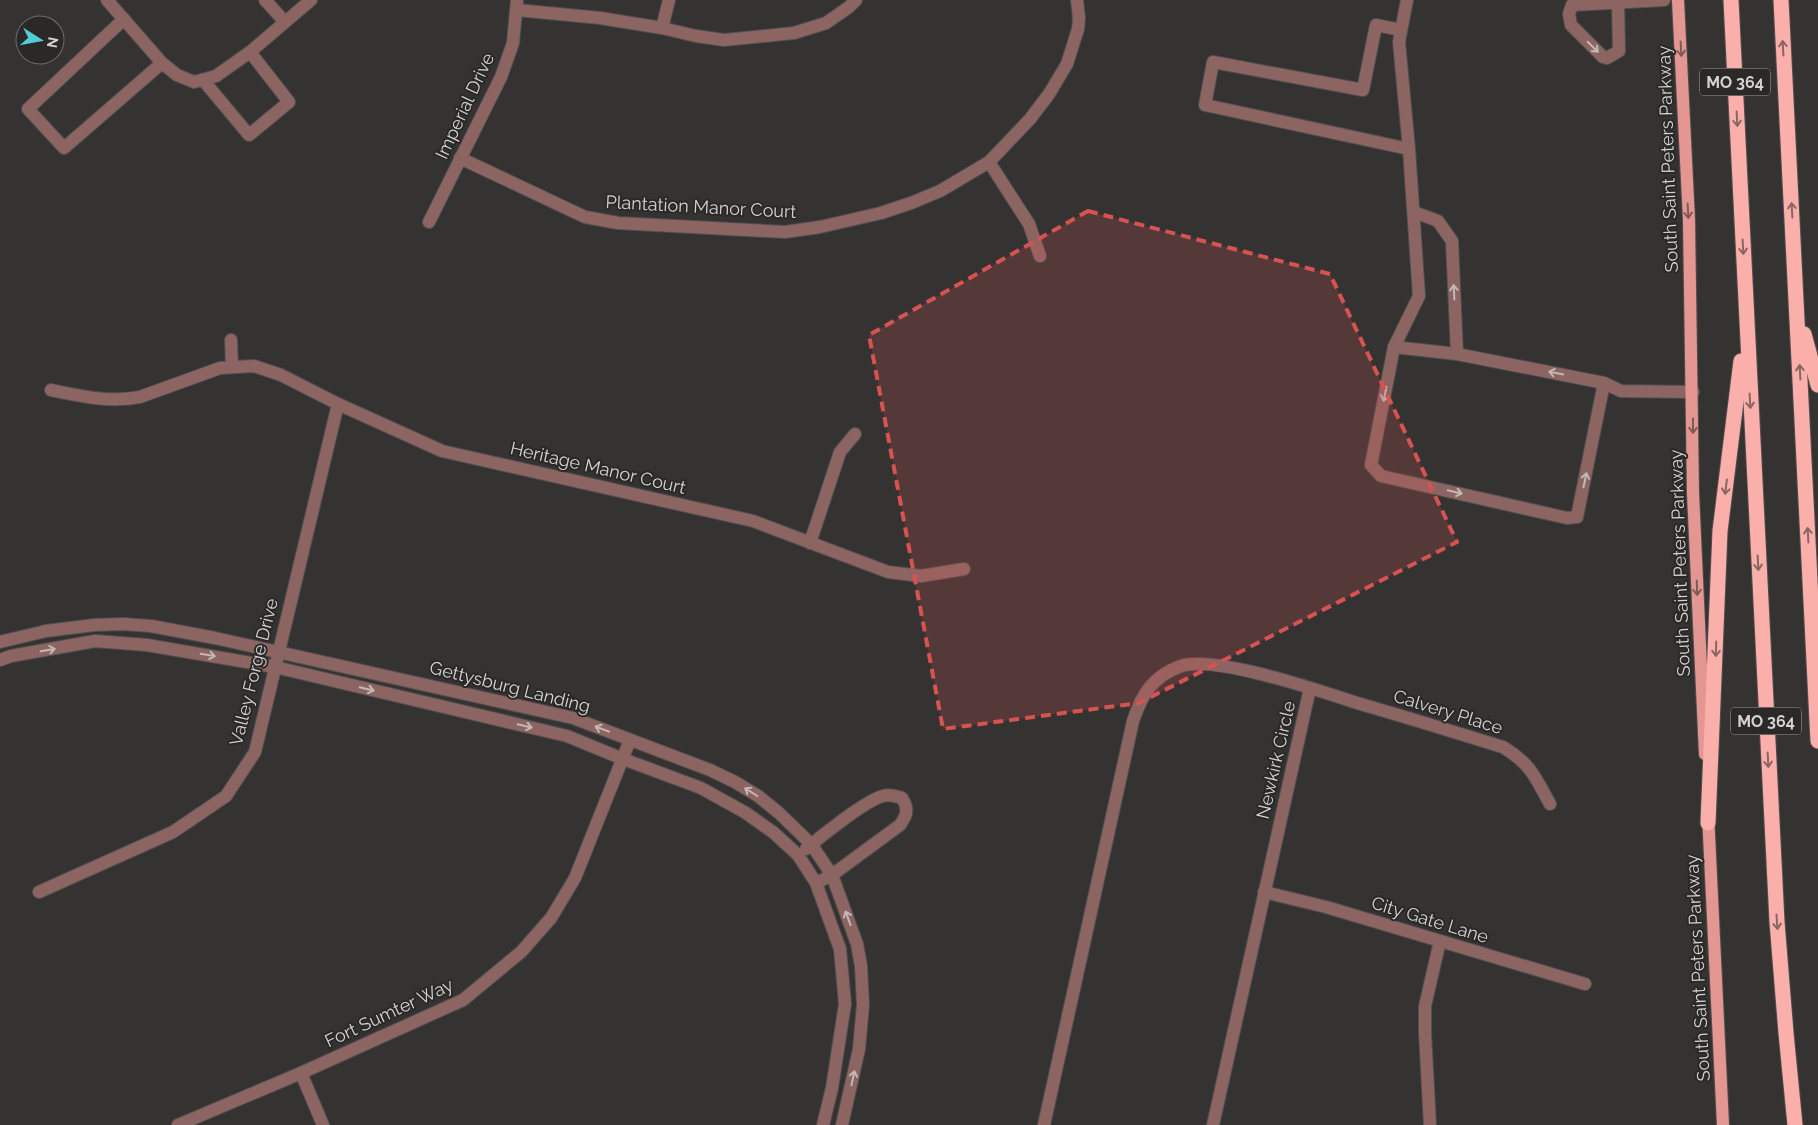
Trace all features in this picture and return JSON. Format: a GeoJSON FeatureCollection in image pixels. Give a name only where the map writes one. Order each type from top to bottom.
{"type":"FeatureCollection","features":[{"type":"Feature","properties":{"kind":"highway","name":"MO 364"},"geometry":{"type":"LineString","coordinates":[[1731,0],[1777,922],[1796,1125]]}},
{"type":"Feature","properties":{"kind":"highway","name":"MO 364"},"geometry":{"type":"LineString","coordinates":[[1781,0],[1818,741]]}},
{"type":"Feature","properties":{"kind":"highway"},"geometry":{"type":"LineString","coordinates":[[1796,305],[1818,385]]}},
{"type":"Feature","properties":{"kind":"highway"},"geometry":{"type":"LineString","coordinates":[[1708,823],[1720,531],[1746,317]]}},
{"type":"Feature","properties":{"kind":"main road","name":"South Saint Peters Parkway"},"geometry":{"type":"LineString","coordinates":[[1678,0],[1689,220],[1693,493],[1723,1125]]}},
{"type":"Feature","properties":{"kind":"street"},"geometry":{"type":"LineString","coordinates":[[107,0],[162,63],[177,75],[194,82],[216,76],[250,52],[311,0]]}},
{"type":"Feature","properties":{"kind":"street"},"geometry":{"type":"LineString","coordinates":[[264,0],[286,22]]}},
{"type":"Feature","properties":{"kind":"street"},"geometry":{"type":"LineString","coordinates":[[662,28],[668,0]]}},
{"type":"Feature","properties":{"kind":"street"},"geometry":{"type":"LineString","coordinates":[[517,5],[724,40],[794,33],[826,23],[856,0]]}},
{"type":"Feature","properties":{"kind":"street","name":"Plantation Manor Court"},"geometry":{"type":"LineString","coordinates":[[460,158],[585,217],[618,223],[785,232],[820,227],[911,203],[940,191],[989,162],[1035,113],[1067,64],[1078,29],[1077,0]]}},
{"type":"Feature","properties":{"kind":"street"},"geometry":{"type":"LineString","coordinates":[[1407,0],[1400,36],[1414,212],[1418,296],[1394,347],[1371,465],[1381,476],[1567,518],[1577,516],[1604,383]]}},
{"type":"Feature","properties":{"kind":"street"},"geometry":{"type":"LineString","coordinates":[[1618,2],[1619,51],[1607,58],[1602,56],[1571,25],[1569,14],[1572,5],[1618,2],[1664,0]]}},
{"type":"Feature","properties":{"kind":"street","name":"Imperial Drive"},"geometry":{"type":"LineString","coordinates":[[429,222],[501,77],[513,43],[517,5]]}},
{"type":"Feature","properties":{"kind":"street"},"geometry":{"type":"LineString","coordinates":[[124,19],[28,109],[64,148],[162,63]]}},
{"type":"Feature","properties":{"kind":"street"},"geometry":{"type":"LineString","coordinates":[[1400,36],[1376,25],[1363,90],[1214,62],[1205,105],[1409,149]]}},
{"type":"Feature","properties":{"kind":"street"},"geometry":{"type":"LineString","coordinates":[[203,80],[248,135],[289,102],[250,52]]}},
{"type":"Feature","properties":{"kind":"street"},"geometry":{"type":"LineString","coordinates":[[989,162],[1028,224],[1040,256]]}},
{"type":"Feature","properties":{"kind":"street"},"geometry":{"type":"LineString","coordinates":[[1414,212],[1438,221],[1452,241],[1458,354]]}},
{"type":"Feature","properties":{"kind":"street"},"geometry":{"type":"LineString","coordinates":[[231,340],[232,367]]}},
{"type":"Feature","properties":{"kind":"street"},"geometry":{"type":"LineString","coordinates":[[1394,347],[1458,354],[1604,383],[1621,391],[1693,392]]}},
{"type":"Feature","properties":{"kind":"street","name":"Heritage Manor Court"},"geometry":{"type":"LineString","coordinates":[[51,390],[99,399],[127,400],[220,368],[254,366],[281,375],[338,404],[442,450],[753,522],[888,572],[921,576],[964,569]]}},
{"type":"Feature","properties":{"kind":"street","name":"Valley Forge Drive"},"geometry":{"type":"LineString","coordinates":[[39,892],[173,832],[226,796],[254,752],[338,404]]}},
{"type":"Feature","properties":{"kind":"street"},"geometry":{"type":"LineString","coordinates":[[810,543],[840,452],[855,434]]}},
{"type":"Feature","properties":{"kind":"street","name":"Gettysburg Landing"},"geometry":{"type":"LineString","coordinates":[[0,642],[46,631],[94,625],[123,624],[151,626],[279,651],[573,718],[710,770],[735,782],[758,796],[779,813],[811,844],[832,875],[857,944],[861,966],[863,1005],[859,1049],[842,1125]]}},
{"type":"Feature","properties":{"kind":"street","name":"Gettysburg Landing"},"geometry":{"type":"LineString","coordinates":[[0,660],[95,641],[148,645],[275,667],[567,736],[623,760],[701,788],[746,813],[774,833],[798,855],[816,883],[840,949],[845,1004],[832,1088],[823,1125]]}},
{"type":"Feature","properties":{"kind":"street","name":"Newkirk Circle"},"geometry":{"type":"LineString","coordinates":[[1044,1125],[1133,721],[1140,700],[1152,683],[1166,672],[1191,665],[1225,667],[1269,676],[1310,688],[1213,1125]]}},
{"type":"Feature","properties":{"kind":"street","name":"Calvery Place"},"geometry":{"type":"LineString","coordinates":[[1310,688],[1503,747],[1518,756],[1529,767],[1550,804]]}},
{"type":"Feature","properties":{"kind":"street","name":"Fort Sumter Way"},"geometry":{"type":"LineString","coordinates":[[178,1125],[463,1000],[521,952],[551,918],[575,878],[630,740]]}},
{"type":"Feature","properties":{"kind":"street"},"geometry":{"type":"LineString","coordinates":[[798,855],[860,808],[881,796],[890,795],[902,798],[907,805],[907,815],[900,825],[832,875],[816,883]]}},
{"type":"Feature","properties":{"kind":"street","name":"City Gate Lane"},"geometry":{"type":"LineString","coordinates":[[1264,892],[1326,907],[1585,984]]}},
{"type":"Feature","properties":{"kind":"street"},"geometry":{"type":"LineString","coordinates":[[1430,1125],[1425,1006],[1440,941]]}},
{"type":"Feature","properties":{"kind":"street"},"geometry":{"type":"LineString","coordinates":[[301,1072],[323,1125]]}},
{"type":"Feature","properties":{"kind":"highlighted area"},"geometry":{"type":"Polygon","coordinates":[[[1088,211],[1330,274],[1457,542],[1139,703],[943,729],[869,335],[1088,211]]]}}]}
